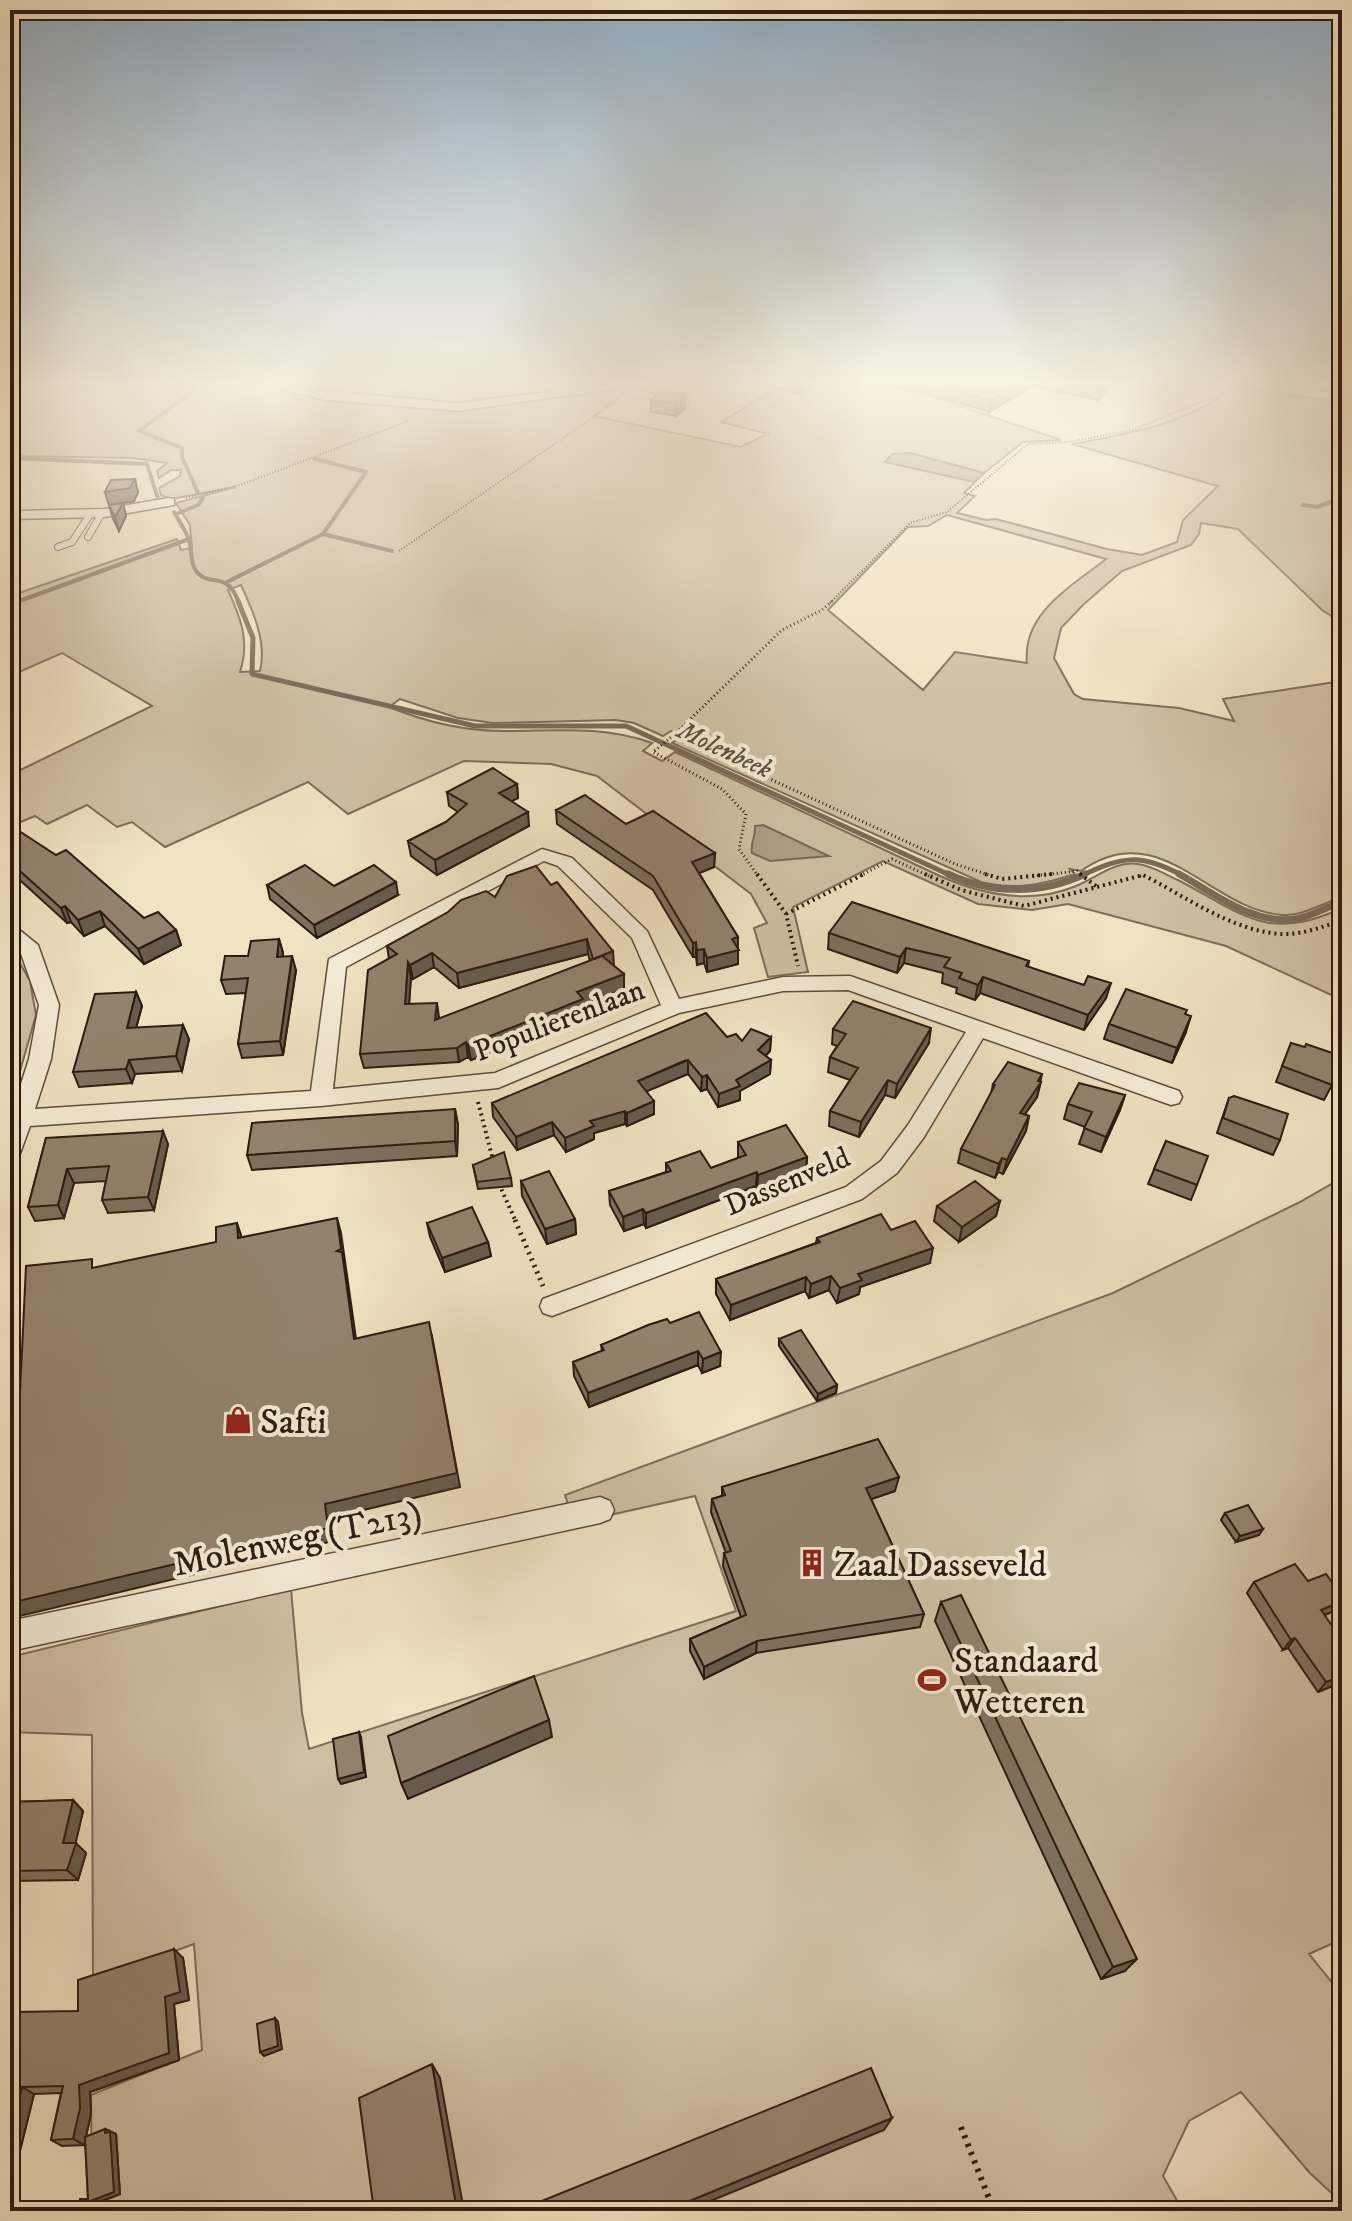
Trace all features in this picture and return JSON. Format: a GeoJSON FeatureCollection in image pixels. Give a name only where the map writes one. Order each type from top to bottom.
{"type":"FeatureCollection","features":[{"type":"Feature","properties":{"kind":"street"},"geometry":{"type":"LineString","coordinates":[[10,515],[96,513],[169,502]]}},
{"type":"Feature","properties":{"kind":"street","name":"Populierenlaan"},"geometry":{"type":"LineString","coordinates":[[23,1118],[321,1098],[473,1085],[498,1080],[673,1008],[640,935],[565,862],[542,855],[336,964],[321,1098]]}},
{"type":"Feature","properties":{"kind":"street"},"geometry":{"type":"LineString","coordinates":[[10,932],[28,945],[49,1005],[40,1059],[10,1153]]}},
{"type":"Feature","properties":{"kind":"street"},"geometry":{"type":"LineString","coordinates":[[673,1008],[782,982],[850,983],[1171,1097]]}},
{"type":"Feature","properties":{"kind":"street","name":"Dassenveld"},"geometry":{"type":"LineString","coordinates":[[552,1306],[854,1193],[889,1167],[979,1028]]}},
{"type":"Feature","properties":{"kind":"street","name":"Molenweg (T213)"},"geometry":{"type":"LineString","coordinates":[[10,1636],[600,1510]]}},
{"type":"Feature","properties":{"kind":"lane"},"geometry":{"type":"LineString","coordinates":[[88,537],[96,513]]}},
{"type":"Feature","properties":{"kind":"lane"},"geometry":{"type":"LineString","coordinates":[[58,547],[72,542],[96,513]]}},
{"type":"Feature","properties":{"kind":"path"},"geometry":{"type":"LineString","coordinates":[[169,502],[220,490]]}},
{"type":"Feature","properties":{"kind":"path"},"geometry":{"type":"LineString","coordinates":[[399,551],[486,490]]}},
{"type":"Feature","properties":{"kind":"path"},"geometry":{"type":"LineString","coordinates":[[800,981],[786,914],[739,849],[746,814],[722,789],[653,752],[782,630],[822,610],[910,523],[947,512],[974,490]]}},
{"type":"Feature","properties":{"kind":"path"},"geometry":{"type":"LineString","coordinates":[[674,735],[955,864],[1002,879],[1077,871],[1097,887]]}},
{"type":"Feature","properties":{"kind":"path"},"geometry":{"type":"LineString","coordinates":[[786,914],[892,859],[961,890],[1024,906],[1143,875],[1244,925],[1280,934],[1319,929],[1342,920]]}},
{"type":"Feature","properties":{"kind":"path"},"geometry":{"type":"LineString","coordinates":[[473,1085],[495,1168]]}},
{"type":"Feature","properties":{"kind":"path"},"geometry":{"type":"LineString","coordinates":[[499,1182],[552,1306]]}},
{"type":"Feature","properties":{"kind":"path"},"geometry":{"type":"LineString","coordinates":[[961,2127],[994,2211]]}},
{"type":"Feature","properties":{"kind":"shaded area"},"geometry":{"type":"Polygon","coordinates":[[[159,490],[222,490],[171,499],[161,495],[159,490]]]}},
{"type":"Feature","properties":{"kind":"shaded area"},"geometry":{"type":"Polygon","coordinates":[[[226,490],[967,490],[964,493],[975,496],[957,513],[986,520],[996,519],[1107,549],[1142,555],[1177,542],[1183,520],[1214,490],[1342,490],[1342,623],[1322,610],[1238,529],[1201,523],[1199,534],[1191,545],[1122,571],[1084,604],[1061,628],[1054,658],[1074,694],[1083,699],[1179,708],[1234,721],[1223,699],[1342,681],[1342,897],[1291,915],[1258,910],[1185,870],[1161,859],[1136,853],[1110,856],[1081,871],[1070,869],[1075,874],[1040,883],[1005,886],[981,882],[672,743],[682,736],[671,731],[663,736],[634,723],[616,720],[493,723],[458,718],[400,699],[389,707],[431,721],[474,729],[597,731],[633,737],[652,743],[643,751],[662,761],[675,752],[940,876],[990,893],[1025,896],[1059,892],[1130,863],[1158,870],[1256,920],[1294,923],[1342,908],[1342,1000],[1226,946],[1068,904],[1032,910],[978,904],[883,861],[793,907],[808,972],[768,977],[754,928],[767,923],[751,894],[597,776],[551,764],[464,761],[348,814],[308,782],[165,847],[132,822],[117,827],[87,805],[47,824],[35,816],[16,824],[10,821],[10,775],[152,706],[62,653],[10,676],[10,596],[177,539],[181,550],[192,548],[190,525],[176,503],[226,490]],[[947,515],[928,526],[908,527],[828,610],[923,690],[955,652],[1027,663],[1032,630],[1041,616],[1064,591],[1106,559],[947,515]],[[241,585],[228,590],[243,630],[244,650],[240,672],[260,671],[262,649],[254,616],[241,585]]]}},
{"type":"Feature","properties":{"kind":"shaded area"},"geometry":{"type":"Polygon","coordinates":[[[763,825],[829,856],[770,861],[752,853],[755,826],[763,825]]]}},
{"type":"Feature","properties":{"kind":"shaded area"},"geometry":{"type":"Polygon","coordinates":[[[10,945],[30,981],[36,1015],[10,1106],[10,945]]]}},
{"type":"Feature","properties":{"kind":"shaded area","name":"Standaard Wetteren"},"geometry":{"type":"Polygon","coordinates":[[[1342,1178],[1342,1939],[1309,1954],[1342,1995],[1342,2203],[1309,2172],[1241,2092],[1189,2121],[1163,2176],[1183,2211],[92,2211],[91,2095],[202,2050],[194,1944],[93,1981],[92,1735],[10,1732],[10,1657],[291,1589],[302,1713],[309,1749],[736,1611],[695,1496],[574,1523],[565,1495],[1113,1293],[1298,1203],[1342,1178]]]}},
{"type":"Feature","properties":{"kind":"building"},"geometry":{"type":"Polygon","coordinates":[[[123,503],[115,517],[109,505],[123,503]]]}},
{"type":"Feature","properties":{"kind":"building"},"geometry":{"type":"Polygon","coordinates":[[[493,768],[517,784],[499,793],[528,812],[435,860],[408,841],[446,822],[467,804],[447,792],[493,768]]]}},
{"type":"Feature","properties":{"kind":"building"},"geometry":{"type":"Polygon","coordinates":[[[585,795],[626,824],[653,811],[715,853],[692,862],[738,937],[732,939],[739,950],[707,958],[704,949],[697,950],[696,942],[693,943],[653,876],[556,810],[585,795]]]}},
{"type":"Feature","properties":{"kind":"building"},"geometry":{"type":"Polygon","coordinates":[[[10,825],[56,855],[66,850],[144,918],[158,912],[176,930],[138,949],[100,911],[78,920],[10,862],[10,825]]]}},
{"type":"Feature","properties":{"kind":"building"},"geometry":{"type":"Polygon","coordinates":[[[305,865],[334,886],[374,865],[396,882],[314,925],[267,885],[305,865]]]}},
{"type":"Feature","properties":{"kind":"building"},"geometry":{"type":"Polygon","coordinates":[[[536,866],[551,885],[557,882],[613,951],[593,959],[587,939],[457,973],[432,953],[410,965],[408,962],[405,1004],[437,1003],[435,1020],[602,956],[624,974],[577,992],[583,999],[468,1045],[466,1042],[457,1048],[360,1054],[368,970],[397,954],[387,946],[448,912],[461,900],[486,891],[495,897],[507,876],[536,866]]]}},
{"type":"Feature","properties":{"kind":"building"},"geometry":{"type":"Polygon","coordinates":[[[852,902],[1029,961],[1026,966],[1084,985],[1088,976],[1111,983],[1088,1015],[983,977],[978,985],[959,978],[962,973],[944,967],[950,958],[906,948],[900,957],[829,933],[852,902]]]}},
{"type":"Feature","properties":{"kind":"building"},"geometry":{"type":"Polygon","coordinates":[[[279,939],[277,957],[292,956],[280,1041],[238,1044],[248,978],[221,980],[225,956],[248,956],[251,941],[279,939]]]}},
{"type":"Feature","properties":{"kind":"building"},"geometry":{"type":"Polygon","coordinates":[[[1126,989],[1187,1010],[1185,1014],[1191,1016],[1177,1048],[1109,1024],[1126,989]]]}},
{"type":"Feature","properties":{"kind":"building"},"geometry":{"type":"Polygon","coordinates":[[[136,992],[127,1028],[183,1025],[176,1056],[129,1060],[126,1069],[73,1072],[95,994],[136,992]]]}},
{"type":"Feature","properties":{"kind":"building"},"geometry":{"type":"Polygon","coordinates":[[[853,1001],[931,1028],[897,1084],[888,1080],[861,1122],[830,1111],[858,1068],[830,1057],[846,1034],[833,1029],[853,1001]]]}},
{"type":"Feature","properties":{"kind":"building"},"geometry":{"type":"Polygon","coordinates":[[[706,1013],[727,1037],[736,1034],[742,1041],[751,1029],[771,1037],[758,1050],[771,1060],[736,1080],[740,1086],[719,1094],[707,1075],[702,1077],[688,1060],[684,1061],[638,1081],[654,1101],[627,1113],[590,1121],[594,1126],[565,1138],[552,1122],[516,1137],[492,1103],[706,1013]]]}},
{"type":"Feature","properties":{"kind":"building"},"geometry":{"type":"Polygon","coordinates":[[[1291,1043],[1305,1047],[1306,1044],[1341,1056],[1332,1085],[1282,1066],[1291,1043]]]}},
{"type":"Feature","properties":{"kind":"building"},"geometry":{"type":"Polygon","coordinates":[[[1008,1062],[1042,1074],[1038,1081],[1041,1082],[1020,1113],[1029,1116],[1007,1160],[1002,1158],[999,1164],[961,1149],[993,1084],[1008,1062]]]}},
{"type":"Feature","properties":{"kind":"building"},"geometry":{"type":"Polygon","coordinates":[[[1079,1083],[1125,1095],[1106,1137],[1084,1128],[1092,1112],[1068,1104],[1079,1083]]]}},
{"type":"Feature","properties":{"kind":"building"},"geometry":{"type":"Polygon","coordinates":[[[1234,1096],[1288,1114],[1280,1140],[1223,1118],[1229,1098],[1234,1096]]]}},
{"type":"Feature","properties":{"kind":"building"},"geometry":{"type":"Polygon","coordinates":[[[455,1109],[455,1141],[247,1155],[252,1123],[455,1109]]]}},
{"type":"Feature","properties":{"kind":"building"},"geometry":{"type":"Polygon","coordinates":[[[786,1125],[807,1157],[646,1213],[643,1209],[623,1217],[609,1191],[671,1171],[666,1163],[700,1151],[711,1168],[746,1155],[738,1142],[786,1125]]]}},
{"type":"Feature","properties":{"kind":"building"},"geometry":{"type":"Polygon","coordinates":[[[163,1131],[148,1197],[102,1200],[109,1166],[67,1169],[58,1205],[28,1207],[46,1138],[163,1131]]]}},
{"type":"Feature","properties":{"kind":"building"},"geometry":{"type":"Polygon","coordinates":[[[1166,1141],[1208,1156],[1197,1185],[1154,1169],[1166,1141]]]}},
{"type":"Feature","properties":{"kind":"building"},"geometry":{"type":"Polygon","coordinates":[[[504,1152],[511,1178],[477,1182],[473,1165],[504,1152]]]}},
{"type":"Feature","properties":{"kind":"building"},"geometry":{"type":"Polygon","coordinates":[[[549,1171],[575,1219],[545,1229],[521,1181],[549,1171]]]}},
{"type":"Feature","properties":{"kind":"building"},"geometry":{"type":"Polygon","coordinates":[[[975,1181],[1000,1201],[962,1227],[937,1206],[975,1181]]]}},
{"type":"Feature","properties":{"kind":"building"},"geometry":{"type":"Polygon","coordinates":[[[472,1207],[488,1242],[442,1258],[427,1223],[472,1207]]]}},
{"type":"Feature","properties":{"kind":"building"},"geometry":{"type":"Polygon","coordinates":[[[881,1214],[891,1230],[915,1221],[933,1248],[858,1274],[862,1280],[840,1288],[831,1276],[811,1284],[806,1277],[731,1305],[716,1279],[820,1242],[817,1238],[881,1214]]]}},
{"type":"Feature","properties":{"kind":"building","name":"Safti"},"geometry":{"type":"Polygon","coordinates":[[[337,1218],[341,1249],[337,1251],[342,1252],[354,1339],[429,1322],[457,1473],[325,1504],[328,1528],[10,1603],[26,1266],[92,1259],[92,1268],[216,1242],[216,1227],[237,1223],[238,1238],[337,1218]]]}},
{"type":"Feature","properties":{"kind":"building"},"geometry":{"type":"Polygon","coordinates":[[[699,1312],[721,1352],[703,1359],[698,1351],[588,1393],[573,1362],[604,1350],[601,1345],[648,1325],[667,1319],[670,1323],[699,1312]]]}},
{"type":"Feature","properties":{"kind":"building"},"geometry":{"type":"Polygon","coordinates":[[[801,1330],[837,1385],[818,1394],[779,1339],[801,1330]]]}},
{"type":"Feature","properties":{"kind":"building","name":"Zaal Dasseveld"},"geometry":{"type":"Polygon","coordinates":[[[878,1439],[899,1477],[866,1488],[924,1614],[757,1641],[704,1667],[690,1639],[746,1615],[724,1553],[731,1551],[712,1499],[725,1495],[722,1487],[878,1439]]]}},
{"type":"Feature","properties":{"kind":"building"},"geometry":{"type":"Polygon","coordinates":[[[1248,1505],[1263,1529],[1240,1536],[1225,1513],[1248,1505]]]}},
{"type":"Feature","properties":{"kind":"building"},"geometry":{"type":"Polygon","coordinates":[[[1295,1564],[1308,1581],[1326,1574],[1342,1596],[1342,1601],[1321,1610],[1342,1640],[1342,1676],[1326,1682],[1295,1638],[1291,1640],[1254,1582],[1295,1564]]]}},
{"type":"Feature","properties":{"kind":"building"},"geometry":{"type":"Polygon","coordinates":[[[961,1595],[1137,1959],[1113,1967],[941,1602],[961,1595]]]}},
{"type":"Feature","properties":{"kind":"building"},"geometry":{"type":"Polygon","coordinates":[[[534,1676],[549,1720],[401,1783],[388,1736],[534,1676]]]}},
{"type":"Feature","properties":{"kind":"building"},"geometry":{"type":"Polygon","coordinates":[[[359,1732],[364,1772],[338,1779],[333,1739],[359,1732]]]}},
{"type":"Feature","properties":{"kind":"building"},"geometry":{"type":"Polygon","coordinates":[[[73,1800],[63,1843],[76,1843],[67,1870],[10,1871],[10,1802],[73,1800]]]}},
{"type":"Feature","properties":{"kind":"building"},"geometry":{"type":"Polygon","coordinates":[[[174,1949],[180,1992],[165,1997],[169,2053],[79,2085],[80,2108],[73,2139],[51,2140],[63,2086],[22,2087],[10,2135],[12,2012],[78,2011],[78,1980],[174,1949]]]}},
{"type":"Feature","properties":{"kind":"building"},"geometry":{"type":"Polygon","coordinates":[[[275,2018],[278,2046],[260,2052],[257,2024],[275,2018]]]}},
{"type":"Feature","properties":{"kind":"building"},"geometry":{"type":"Polygon","coordinates":[[[432,2064],[457,2211],[374,2211],[359,2098],[432,2064]]]}},
{"type":"Feature","properties":{"kind":"building"},"geometry":{"type":"Polygon","coordinates":[[[871,2068],[892,2118],[665,2211],[517,2211],[871,2068]]]}},
{"type":"Feature","properties":{"kind":"building"},"geometry":{"type":"Polygon","coordinates":[[[105,2129],[105,2133],[110,2132],[114,2192],[88,2202],[89,2211],[78,2211],[80,2199],[88,2199],[85,2137],[105,2129]]]}},
{"type":"Feature","properties":{"kind":"waterway","name":"Molenbeek"},"geometry":{"type":"LineString","coordinates":[[155,490],[159,502]]}},
{"type":"Feature","properties":{"kind":"waterway"},"geometry":{"type":"LineString","coordinates":[[323,534],[354,490]]}},
{"type":"Feature","properties":{"kind":"waterway"},"geometry":{"type":"LineString","coordinates":[[176,514],[198,505],[203,498]]}},
{"type":"Feature","properties":{"kind":"waterway"},"geometry":{"type":"LineString","coordinates":[[1303,505],[1317,507],[1342,498]]}},
{"type":"Feature","properties":{"kind":"waterway","name":"Molenbeek"},"geometry":{"type":"LineString","coordinates":[[174,512],[189,539]]}},
{"type":"Feature","properties":{"kind":"waterway"},"geometry":{"type":"LineString","coordinates":[[227,582],[323,534]]}},
{"type":"Feature","properties":{"kind":"waterway"},"geometry":{"type":"LineString","coordinates":[[323,534],[392,551]]}},
{"type":"Feature","properties":{"kind":"waterway"},"geometry":{"type":"LineString","coordinates":[[14,603],[189,539]]}},
{"type":"Feature","properties":{"kind":"waterway","name":"Molenbeek"},"geometry":{"type":"LineString","coordinates":[[189,539],[196,571],[207,579],[229,586],[239,603]]}},
{"type":"Feature","properties":{"kind":"waterway"},"geometry":{"type":"LineString","coordinates":[[10,604],[19,601]]}},
{"type":"Feature","properties":{"kind":"waterway","name":"Molenbeek"},"geometry":{"type":"LineString","coordinates":[[238,601],[253,638],[252,674],[475,726],[626,726],[952,876]]}},
{"type":"Feature","properties":{"kind":"waterway","name":"Molenbeek"},"geometry":{"type":"LineString","coordinates":[[1081,876],[1108,864],[1132,860],[1155,863],[1180,875]]}},
{"type":"Feature","properties":{"kind":"waterway","name":"Molenbeek"},"geometry":{"type":"LineString","coordinates":[[948,874],[981,885],[1016,889],[1051,886],[1085,874]]}},
{"type":"Feature","properties":{"kind":"waterway","name":"Molenbeek"},"geometry":{"type":"LineString","coordinates":[[1180,875],[1234,906],[1279,920],[1301,918],[1342,902]]}},
{"type":"Feature","properties":{"kind":"place","name":"Safti"},"geometry":{"type":"Point","coordinates":[238,1420]}},
{"type":"Feature","properties":{"kind":"place","name":"Zaal Dasseveld"},"geometry":{"type":"Point","coordinates":[812,1563]}},
{"type":"Feature","properties":{"kind":"place","name":"Standaard Wetteren"},"geometry":{"type":"Point","coordinates":[932,1680]}}]}
